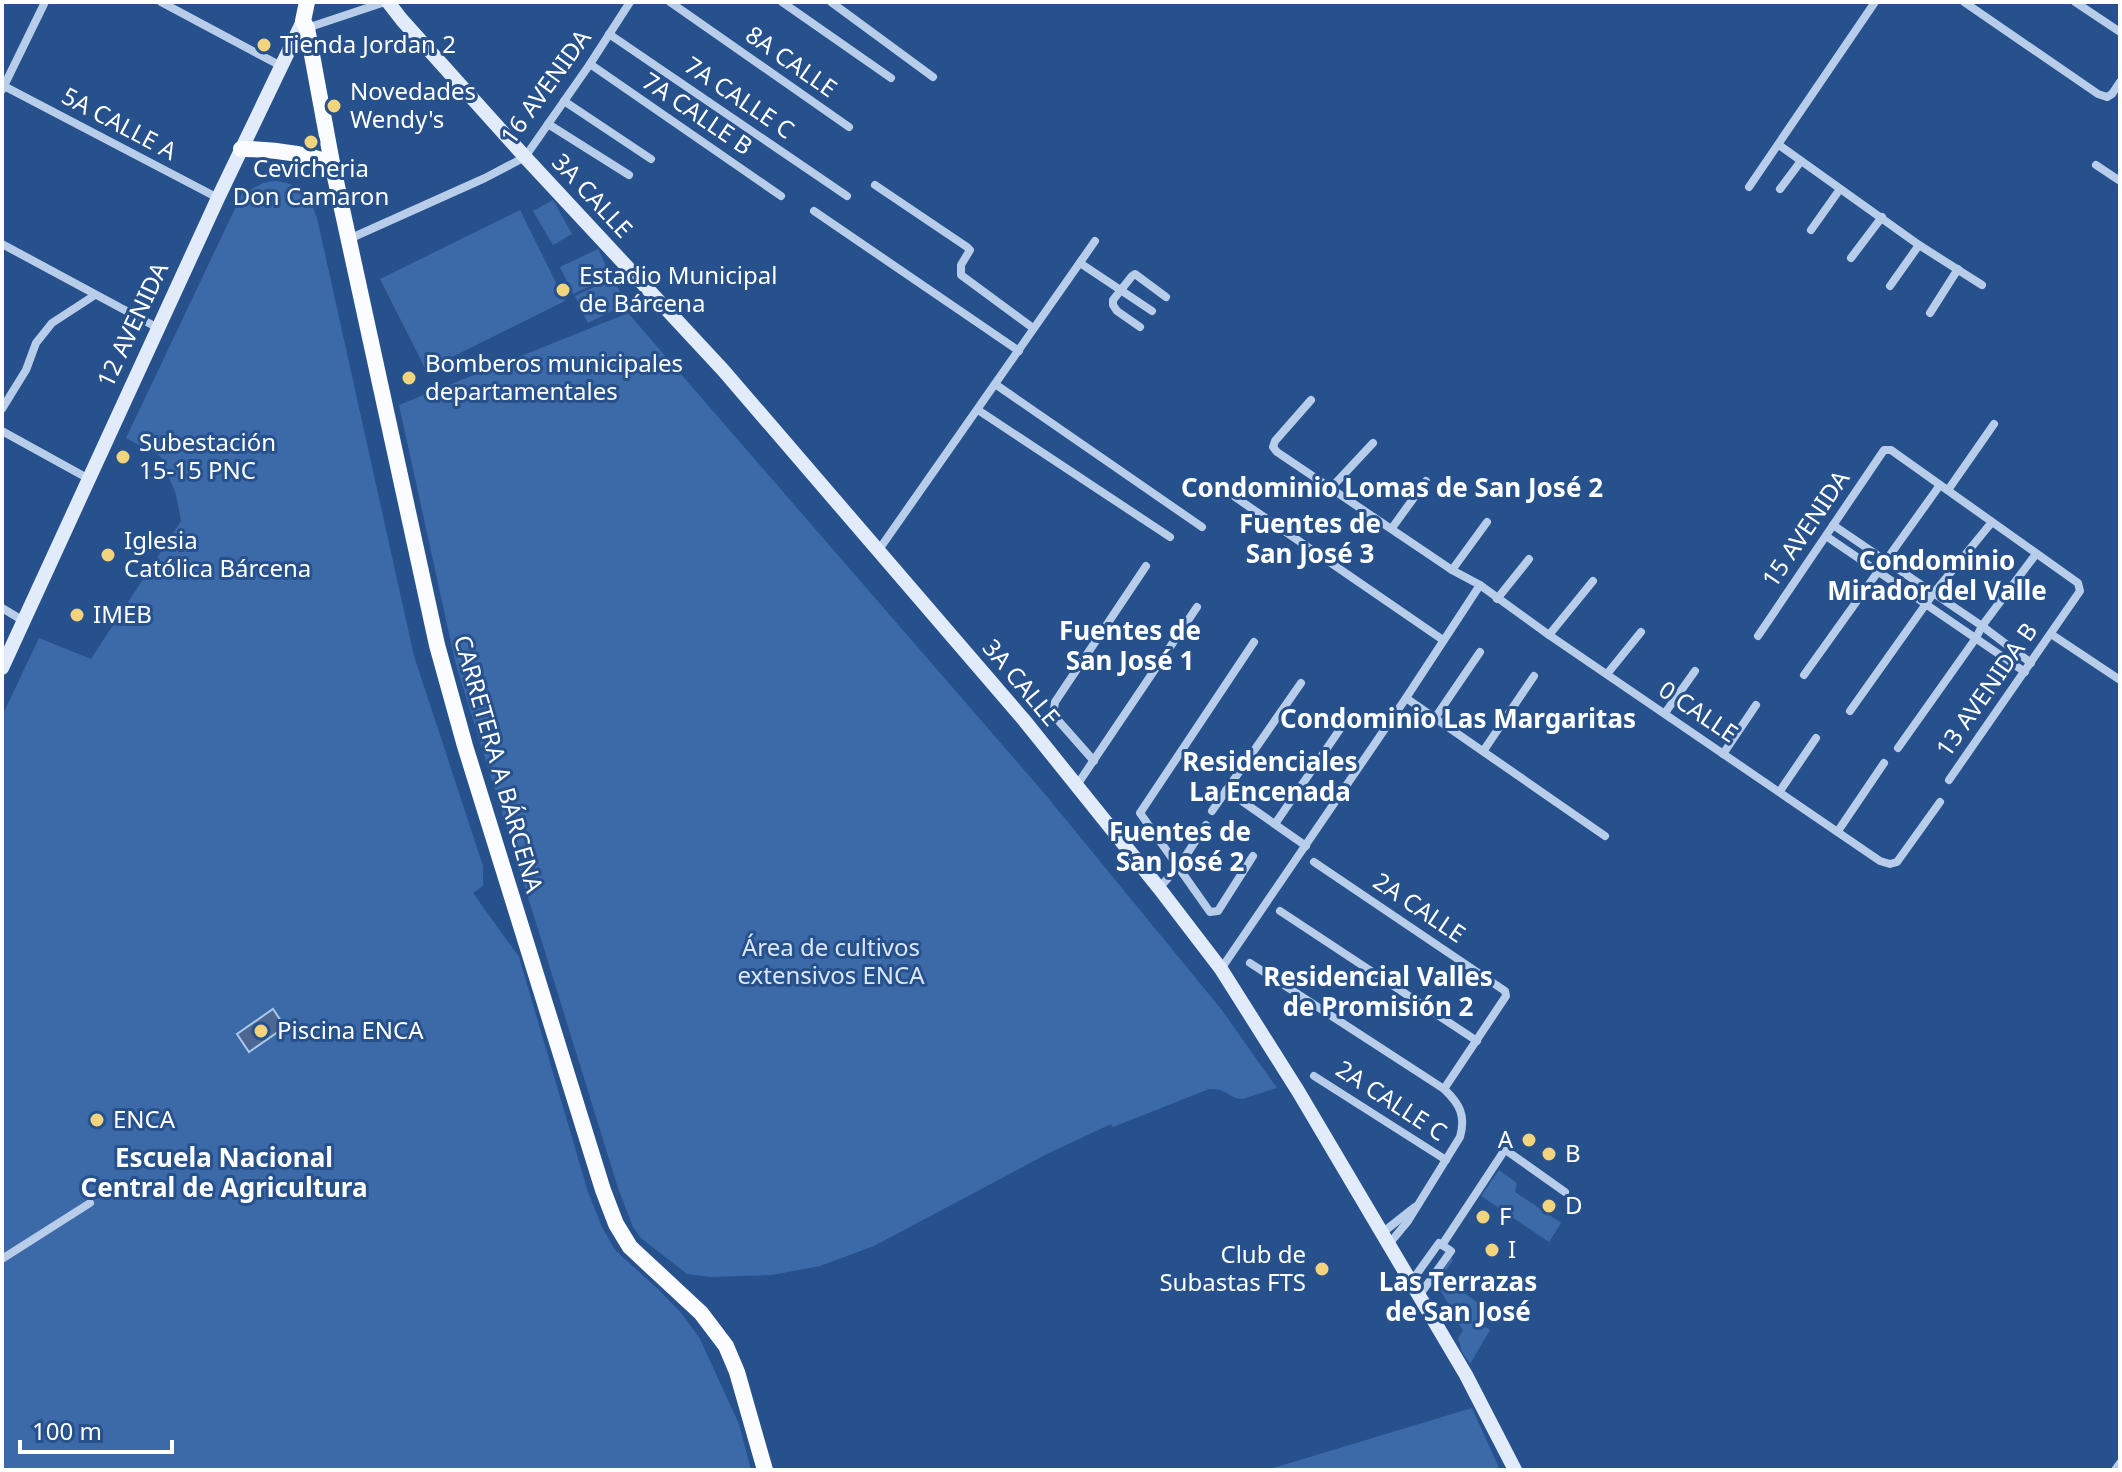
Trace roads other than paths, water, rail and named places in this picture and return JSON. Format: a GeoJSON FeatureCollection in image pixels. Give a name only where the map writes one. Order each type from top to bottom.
{"type":"FeatureCollection","features":[{"type":"Feature","properties":{"kind":"main road","name":"12 AVENIDA"},"geometry":{"type":"LineString","coordinates":[[2,668],[241,149],[305,24],[307,2]]}},
{"type":"Feature","properties":{"kind":"main road","name":"3A CALLE"},"geometry":{"type":"LineString","coordinates":[[386,2],[708,353],[1024,720],[1159,888],[1221,969],[1298,1091],[1467,1378],[1515,1470]]}},
{"type":"Feature","properties":{"kind":"main road","name":"CARRETERA A BÁRCENA"},"geometry":{"type":"LineString","coordinates":[[305,24],[332,163],[437,645],[465,746],[609,1208],[630,1247],[701,1313],[726,1346],[737,1372],[765,1470]]}},
{"type":"Feature","properties":{"kind":"main road"},"geometry":{"type":"LineString","coordinates":[[241,149],[296,153],[332,163]]}},
{"type":"Feature","properties":{"kind":"street"},"geometry":{"type":"LineString","coordinates":[[3,87],[45,2]]}},
{"type":"Feature","properties":{"kind":"street"},"geometry":{"type":"LineString","coordinates":[[161,2],[281,66]]}},
{"type":"Feature","properties":{"kind":"street"},"geometry":{"type":"LineString","coordinates":[[305,24],[386,2]]}},
{"type":"Feature","properties":{"kind":"street","name":"16 AVENIDA"},"geometry":{"type":"LineString","coordinates":[[349,239],[475,183],[525,157],[630,2]]}},
{"type":"Feature","properties":{"kind":"street","name":"8A CALLE"},"geometry":{"type":"LineString","coordinates":[[670,2],[849,127]]}},
{"type":"Feature","properties":{"kind":"street"},"geometry":{"type":"LineString","coordinates":[[782,2],[891,78]]}},
{"type":"Feature","properties":{"kind":"street"},"geometry":{"type":"LineString","coordinates":[[831,2],[933,77]]}},
{"type":"Feature","properties":{"kind":"street"},"geometry":{"type":"LineString","coordinates":[[1749,187],[1875,2]]}},
{"type":"Feature","properties":{"kind":"street"},"geometry":{"type":"LineString","coordinates":[[1964,2],[2098,94],[2107,97],[2120,82]]}},
{"type":"Feature","properties":{"kind":"street"},"geometry":{"type":"LineString","coordinates":[[2075,2],[2120,32]]}},
{"type":"Feature","properties":{"kind":"street","name":"7A CALLE C"},"geometry":{"type":"LineString","coordinates":[[609,34],[847,196]]}},
{"type":"Feature","properties":{"kind":"street","name":"7A CALLE B"},"geometry":{"type":"LineString","coordinates":[[590,64],[781,196]]}},
{"type":"Feature","properties":{"kind":"street","name":"5A CALLE A"},"geometry":{"type":"LineString","coordinates":[[3,87],[218,198]]}},
{"type":"Feature","properties":{"kind":"street"},"geometry":{"type":"LineString","coordinates":[[564,101],[651,159]]}},
{"type":"Feature","properties":{"kind":"street"},"geometry":{"type":"LineString","coordinates":[[548,124],[629,175]]}},
{"type":"Feature","properties":{"kind":"street"},"geometry":{"type":"LineString","coordinates":[[1779,145],[1919,245],[1982,285]]}},
{"type":"Feature","properties":{"kind":"street"},"geometry":{"type":"LineString","coordinates":[[1780,189],[1801,161]]}},
{"type":"Feature","properties":{"kind":"street"},"geometry":{"type":"LineString","coordinates":[[2096,165],[2120,181]]}},
{"type":"Feature","properties":{"kind":"street"},"geometry":{"type":"LineString","coordinates":[[875,185],[967,247],[970,250],[961,265],[961,275],[1033,328]]}},
{"type":"Feature","properties":{"kind":"street"},"geometry":{"type":"LineString","coordinates":[[1811,230],[1840,189]]}},
{"type":"Feature","properties":{"kind":"street"},"geometry":{"type":"LineString","coordinates":[[814,211],[1019,351]]}},
{"type":"Feature","properties":{"kind":"street"},"geometry":{"type":"LineString","coordinates":[[1851,258],[1882,217]]}},
{"type":"Feature","properties":{"kind":"street"},"geometry":{"type":"LineString","coordinates":[[878,551],[1095,241]]}},
{"type":"Feature","properties":{"kind":"street"},"geometry":{"type":"LineString","coordinates":[[2,244],[158,328]]}},
{"type":"Feature","properties":{"kind":"street"},"geometry":{"type":"LineString","coordinates":[[1890,286],[1919,245]]}},
{"type":"Feature","properties":{"kind":"street"},"geometry":{"type":"LineString","coordinates":[[1080,263],[1152,311]]}},
{"type":"Feature","properties":{"kind":"street"},"geometry":{"type":"LineString","coordinates":[[1930,313],[1958,269]]}},
{"type":"Feature","properties":{"kind":"street"},"geometry":{"type":"LineString","coordinates":[[1140,327],[1113,305],[1121,290],[1135,274],[1166,297]]}},
{"type":"Feature","properties":{"kind":"street"},"geometry":{"type":"LineString","coordinates":[[2,409],[26,370],[36,343],[52,323],[95,295]]}},
{"type":"Feature","properties":{"kind":"street"},"geometry":{"type":"LineString","coordinates":[[995,384],[1202,527]]}},
{"type":"Feature","properties":{"kind":"street","name":"0 CALLE"},"geometry":{"type":"LineString","coordinates":[[1311,400],[1275,441],[1273,447],[1277,452],[1452,570],[1480,585],[1880,861],[1890,864],[1897,862],[1940,802]]}},
{"type":"Feature","properties":{"kind":"street"},"geometry":{"type":"LineString","coordinates":[[978,410],[1170,537]]}},
{"type":"Feature","properties":{"kind":"street"},"geometry":{"type":"LineString","coordinates":[[1804,675],[1884,561],[1994,424]]}},
{"type":"Feature","properties":{"kind":"street"},"geometry":{"type":"LineString","coordinates":[[2,431],[89,479]]}},
{"type":"Feature","properties":{"kind":"street"},"geometry":{"type":"LineString","coordinates":[[1331,488],[1373,443]]}},
{"type":"Feature","properties":{"kind":"street","name":"15 AVENIDA"},"geometry":{"type":"LineString","coordinates":[[1758,636],[1884,450],[1891,450],[1944,488]]}},
{"type":"Feature","properties":{"kind":"street"},"geometry":{"type":"LineString","coordinates":[[1392,528],[1426,481]]}},
{"type":"Feature","properties":{"kind":"street"},"geometry":{"type":"LineString","coordinates":[[1898,748],[2036,554],[1944,488]]}},
{"type":"Feature","properties":{"kind":"street"},"geometry":{"type":"LineString","coordinates":[[1235,497],[1443,640]]}},
{"type":"Feature","properties":{"kind":"street"},"geometry":{"type":"LineString","coordinates":[[1452,570],[1487,522]]}},
{"type":"Feature","properties":{"kind":"street"},"geometry":{"type":"LineString","coordinates":[[1850,711],[1933,594],[1992,522]]}},
{"type":"Feature","properties":{"kind":"street"},"geometry":{"type":"LineString","coordinates":[[1833,525],[2031,663]]}},
{"type":"Feature","properties":{"kind":"street"},"geometry":{"type":"LineString","coordinates":[[1826,536],[2025,672]]}},
{"type":"Feature","properties":{"kind":"street","name":"13 AVENIDA B"},"geometry":{"type":"LineString","coordinates":[[1949,780],[2080,591],[2078,583],[2036,554]]}},
{"type":"Feature","properties":{"kind":"street"},"geometry":{"type":"LineString","coordinates":[[1497,599],[1529,559]]}},
{"type":"Feature","properties":{"kind":"street"},"geometry":{"type":"LineString","coordinates":[[1094,761],[1056,718],[1055,702],[1146,566]]}},
{"type":"Feature","properties":{"kind":"street"},"geometry":{"type":"LineString","coordinates":[[1549,635],[1593,581]]}},
{"type":"Feature","properties":{"kind":"street"},"geometry":{"type":"LineString","coordinates":[[1221,969],[1480,585]]}},
{"type":"Feature","properties":{"kind":"street"},"geometry":{"type":"LineString","coordinates":[[1077,785],[1197,607]]}},
{"type":"Feature","properties":{"kind":"street"},"geometry":{"type":"LineString","coordinates":[[2,608],[22,620]]}},
{"type":"Feature","properties":{"kind":"street"},"geometry":{"type":"LineString","coordinates":[[1607,674],[1641,632]]}},
{"type":"Feature","properties":{"kind":"street"},"geometry":{"type":"LineString","coordinates":[[2051,634],[2120,680]]}},
{"type":"Feature","properties":{"kind":"street"},"geometry":{"type":"LineString","coordinates":[[1253,856],[1218,911],[1210,912],[1140,813],[1254,642]]}},
{"type":"Feature","properties":{"kind":"street"},"geometry":{"type":"LineString","coordinates":[[1435,718],[1480,652]]}},
{"type":"Feature","properties":{"kind":"street"},"geometry":{"type":"LineString","coordinates":[[1665,713],[1695,671]]}},
{"type":"Feature","properties":{"kind":"street"},"geometry":{"type":"LineString","coordinates":[[1484,750],[1534,676]]}},
{"type":"Feature","properties":{"kind":"street"},"geometry":{"type":"LineString","coordinates":[[1212,811],[1301,683]]}},
{"type":"Feature","properties":{"kind":"street"},"geometry":{"type":"LineString","coordinates":[[1406,698],[1605,836]]}},
{"type":"Feature","properties":{"kind":"street"},"geometry":{"type":"LineString","coordinates":[[1723,754],[1756,705]]}},
{"type":"Feature","properties":{"kind":"street"},"geometry":{"type":"LineString","coordinates":[[1275,824],[1349,716]]}},
{"type":"Feature","properties":{"kind":"street"},"geometry":{"type":"LineString","coordinates":[[1780,791],[1816,738]]}},
{"type":"Feature","properties":{"kind":"street"},"geometry":{"type":"LineString","coordinates":[[1838,831],[1884,763]]}},
{"type":"Feature","properties":{"kind":"street"},"geometry":{"type":"LineString","coordinates":[[1226,790],[1306,846]]}},
{"type":"Feature","properties":{"kind":"street"},"geometry":{"type":"LineString","coordinates":[[1159,888],[1179,866],[1206,825]]}},
{"type":"Feature","properties":{"kind":"street","name":"2A CALLE"},"geometry":{"type":"LineString","coordinates":[[1314,862],[1505,991],[1506,996],[1477,1041]]}},
{"type":"Feature","properties":{"kind":"street"},"geometry":{"type":"LineString","coordinates":[[1280,911],[1477,1041],[1444,1089]]}},
{"type":"Feature","properties":{"kind":"street"},"geometry":{"type":"LineString","coordinates":[[1250,963],[1444,1089],[1455,1100],[1462,1114],[1460,1137],[1446,1160],[1408,1221],[1386,1238]]}},
{"type":"Feature","properties":{"kind":"street","name":"2A CALLE C"},"geometry":{"type":"LineString","coordinates":[[1314,1076],[1446,1160]]}},
{"type":"Feature","properties":{"kind":"street"},"geometry":{"type":"LineString","coordinates":[[1411,1282],[1441,1244],[1504,1151],[1565,1192]]}},
{"type":"Feature","properties":{"kind":"street"},"geometry":{"type":"LineString","coordinates":[[2,1259],[90,1203]]}},
{"type":"Feature","properties":{"kind":"street"},"geometry":{"type":"LineString","coordinates":[[1419,1296],[1451,1251],[1441,1244]]}},
{"type":"Feature","properties":{"kind":"street"},"geometry":{"type":"LineString","coordinates":[[2115,1470],[2120,1463]]}},
{"type":"Feature","properties":{"kind":"place","name":"Tienda Jordan 2"},"geometry":{"type":"Point","coordinates":[264,45]}},
{"type":"Feature","properties":{"kind":"place","name":"Novedades Wendy's"},"geometry":{"type":"Point","coordinates":[334,106]}},
{"type":"Feature","properties":{"kind":"place","name":"Cevicheria Don Camaron"},"geometry":{"type":"Point","coordinates":[311,142]}},
{"type":"Feature","properties":{"kind":"place","name":"Estadio Municipal de Bárcena"},"geometry":{"type":"Point","coordinates":[563,290]}},
{"type":"Feature","properties":{"kind":"place","name":"Bomberos municipales departamentales"},"geometry":{"type":"Point","coordinates":[409,378]}},
{"type":"Feature","properties":{"kind":"place","name":"Subestación 15-15 PNC"},"geometry":{"type":"Point","coordinates":[123,457]}},
{"type":"Feature","properties":{"kind":"place","name":"Iglesia Católica Bárcena"},"geometry":{"type":"Point","coordinates":[108,555]}},
{"type":"Feature","properties":{"kind":"place","name":"IMEB"},"geometry":{"type":"Point","coordinates":[77,615]}},
{"type":"Feature","properties":{"kind":"place","name":"Piscina ENCA"},"geometry":{"type":"Point","coordinates":[261,1031]}},
{"type":"Feature","properties":{"kind":"place","name":"ENCA"},"geometry":{"type":"Point","coordinates":[97,1120]}},
{"type":"Feature","properties":{"kind":"place","name":"A"},"geometry":{"type":"Point","coordinates":[1529,1140]}},
{"type":"Feature","properties":{"kind":"place","name":"B"},"geometry":{"type":"Point","coordinates":[1549,1154]}},
{"type":"Feature","properties":{"kind":"place","name":"D"},"geometry":{"type":"Point","coordinates":[1549,1206]}},
{"type":"Feature","properties":{"kind":"place","name":"F"},"geometry":{"type":"Point","coordinates":[1483,1217]}},
{"type":"Feature","properties":{"kind":"place","name":"I"},"geometry":{"type":"Point","coordinates":[1492,1250]}},
{"type":"Feature","properties":{"kind":"place","name":"Club de Subastas FTS"},"geometry":{"type":"Point","coordinates":[1322,1269]}},
{"type":"Feature","properties":{"kind":"district","name":"Condominio Lomas de San José 2"},"geometry":{"type":"Point","coordinates":[1392,488]}},
{"type":"Feature","properties":{"kind":"district","name":"Fuentes de San José 3"},"geometry":{"type":"Point","coordinates":[1310,539]}},
{"type":"Feature","properties":{"kind":"district","name":"Condominio Mirador del Valle"},"geometry":{"type":"Point","coordinates":[1937,576]}},
{"type":"Feature","properties":{"kind":"district","name":"Fuentes de San José 1"},"geometry":{"type":"Point","coordinates":[1130,646]}},
{"type":"Feature","properties":{"kind":"district","name":"Condominio Las Margaritas"},"geometry":{"type":"Point","coordinates":[1458,719]}},
{"type":"Feature","properties":{"kind":"district","name":"Residenciales La Encenada"},"geometry":{"type":"Point","coordinates":[1270,777]}},
{"type":"Feature","properties":{"kind":"district","name":"Fuentes de San José 2"},"geometry":{"type":"Point","coordinates":[1180,847]}},
{"type":"Feature","properties":{"kind":"district","name":"Residencial Valles de Promisión 2"},"geometry":{"type":"Point","coordinates":[1378,992]}},
{"type":"Feature","properties":{"kind":"district","name":"Escuela Nacional Central de Agricultura"},"geometry":{"type":"Point","coordinates":[224,1173]}},
{"type":"Feature","properties":{"kind":"district","name":"Las Terrazas de San José"},"geometry":{"type":"Point","coordinates":[1458,1297]}},
{"type":"Feature","properties":{"kind":"park label","name":"Área de cultivos extensivos ENCA"},"geometry":{"type":"Point","coordinates":[831,962]}}]}
